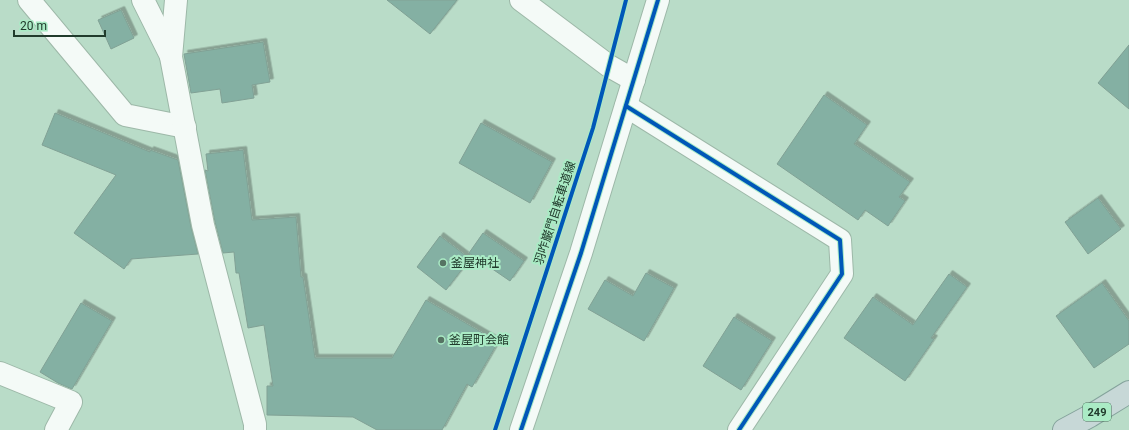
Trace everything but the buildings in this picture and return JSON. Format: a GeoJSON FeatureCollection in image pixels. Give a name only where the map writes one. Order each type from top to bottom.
{"type":"FeatureCollection","features":[{"type":"Feature","properties":{"kind":"highway","name":"249"},"geometry":{"type":"LineString","coordinates":[[1064,430],[1129,392]]}},
{"type":"Feature","properties":{"kind":"street"},"geometry":{"type":"LineString","coordinates":[[29,0],[125,115],[185,127]]}},
{"type":"Feature","properties":{"kind":"street"},"geometry":{"type":"LineString","coordinates":[[143,0],[171,57],[203,225],[255,424],[255,430]]}},
{"type":"Feature","properties":{"kind":"street"},"geometry":{"type":"LineString","coordinates":[[171,57],[176,0]]}},
{"type":"Feature","properties":{"kind":"street"},"geometry":{"type":"LineString","coordinates":[[521,430],[581,253],[658,0]]}},
{"type":"Feature","properties":{"kind":"street"},"geometry":{"type":"LineString","coordinates":[[532,4],[609,66],[634,80]]}},
{"type":"Feature","properties":{"kind":"street"},"geometry":{"type":"LineString","coordinates":[[626,106],[840,240],[842,274],[739,430]]}},
{"type":"Feature","properties":{"kind":"street"},"geometry":{"type":"LineString","coordinates":[[0,373],[71,402],[56,430]]}},
{"type":"Feature","properties":{"kind":"cycle path","name":"羽咋巌門自転車道線"},"geometry":{"type":"LineString","coordinates":[[495,430],[593,128],[626,0]]}},
{"type":"Feature","properties":{"kind":"cycle path"},"geometry":{"type":"LineString","coordinates":[[521,430],[581,253],[658,0]]}},
{"type":"Feature","properties":{"kind":"cycle path"},"geometry":{"type":"LineString","coordinates":[[626,106],[840,240],[842,274],[739,430]]}},
{"type":"Feature","properties":{"kind":"place","name":"釜屋神社"},"geometry":{"type":"Point","coordinates":[443,263]}},
{"type":"Feature","properties":{"kind":"place","name":"釜屋町会館"},"geometry":{"type":"Point","coordinates":[441,340]}}]}
